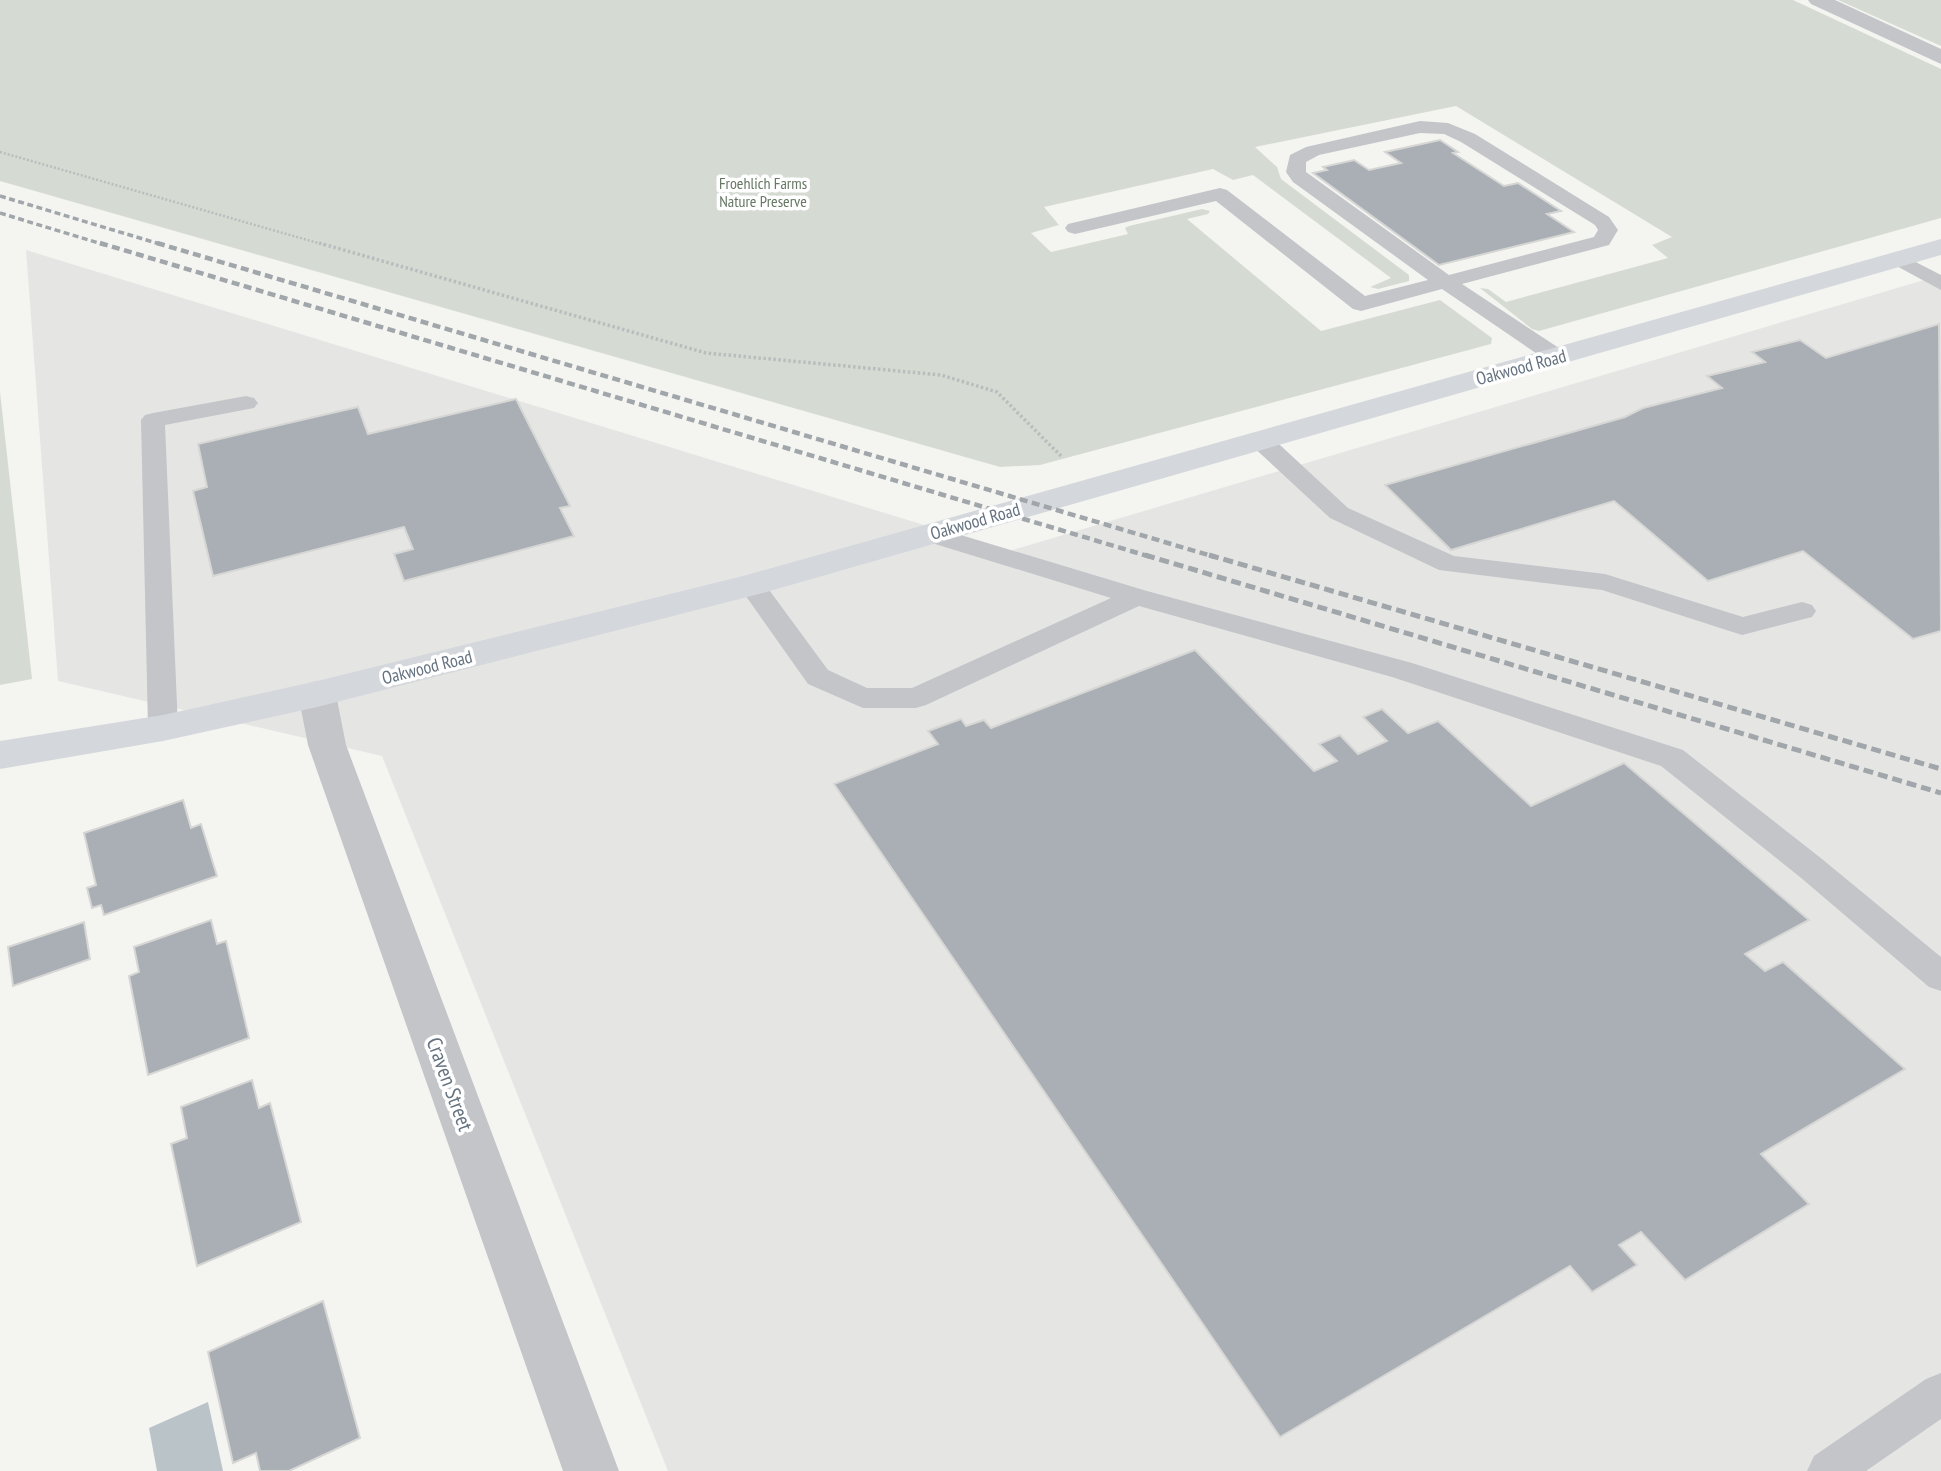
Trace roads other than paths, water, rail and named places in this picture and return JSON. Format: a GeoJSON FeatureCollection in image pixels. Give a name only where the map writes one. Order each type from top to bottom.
{"type":"FeatureCollection","features":[{"type":"Feature","properties":{"kind":"main road","name":"Oakwood Road"},"geometry":{"type":"LineString","coordinates":[[0,755],[163,728],[317,694],[751,585],[1941,247]]}},
{"type":"Feature","properties":{"kind":"street"},"geometry":{"type":"LineString","coordinates":[[1818,0],[1941,57]]}},
{"type":"Feature","properties":{"kind":"street","name":"Craven Street"},"geometry":{"type":"LineString","coordinates":[[317,694],[327,745],[591,1471]]}},
{"type":"Feature","properties":{"kind":"lane"},"geometry":{"type":"LineString","coordinates":[[1075,228],[1220,194],[1361,304],[1445,282],[1602,240],[1608,230],[1602,221],[1468,138],[1448,129],[1420,127],[1313,151],[1297,159],[1296,172],[1300,178],[1445,282],[1557,357]]}},
{"type":"Feature","properties":{"kind":"lane"},"geometry":{"type":"LineString","coordinates":[[1898,259],[1941,284]]}},
{"type":"Feature","properties":{"kind":"lane"},"geometry":{"type":"LineString","coordinates":[[163,728],[153,420],[246,404]]}},
{"type":"Feature","properties":{"kind":"lane"},"geometry":{"type":"LineString","coordinates":[[1259,439],[1339,513],[1448,564],[1605,582],[1742,626],[1802,611]]}},
{"type":"Feature","properties":{"kind":"lane"},"geometry":{"type":"LineString","coordinates":[[931,534],[1137,597],[1402,670],[1672,758],[1811,868],[1941,977]]}},
{"type":"Feature","properties":{"kind":"lane"},"geometry":{"type":"LineString","coordinates":[[751,585],[818,677],[863,698],[916,698],[1137,597]]}},
{"type":"Feature","properties":{"kind":"lane"},"geometry":{"type":"LineString","coordinates":[[1829,1471],[1941,1394]]}},
{"type":"Feature","properties":{"kind":"railway"},"geometry":{"type":"LineString","coordinates":[[0,196],[163,245]]}},
{"type":"Feature","properties":{"kind":"railway"},"geometry":{"type":"LineString","coordinates":[[0,213],[105,245]]}},
{"type":"Feature","properties":{"kind":"railway"},"geometry":{"type":"LineString","coordinates":[[100,243],[1151,557]]}},
{"type":"Feature","properties":{"kind":"railway"},"geometry":{"type":"LineString","coordinates":[[157,243],[1215,557]]}},
{"type":"Feature","properties":{"kind":"railway"},"geometry":{"type":"LineString","coordinates":[[1145,555],[1941,793]]}},
{"type":"Feature","properties":{"kind":"railway"},"geometry":{"type":"LineString","coordinates":[[1209,555],[1941,769]]}},
{"type":"Feature","properties":{"kind":"park label","name":"Froehlich Farms Nature Preserve"},"geometry":{"type":"Point","coordinates":[763,192]}}]}
